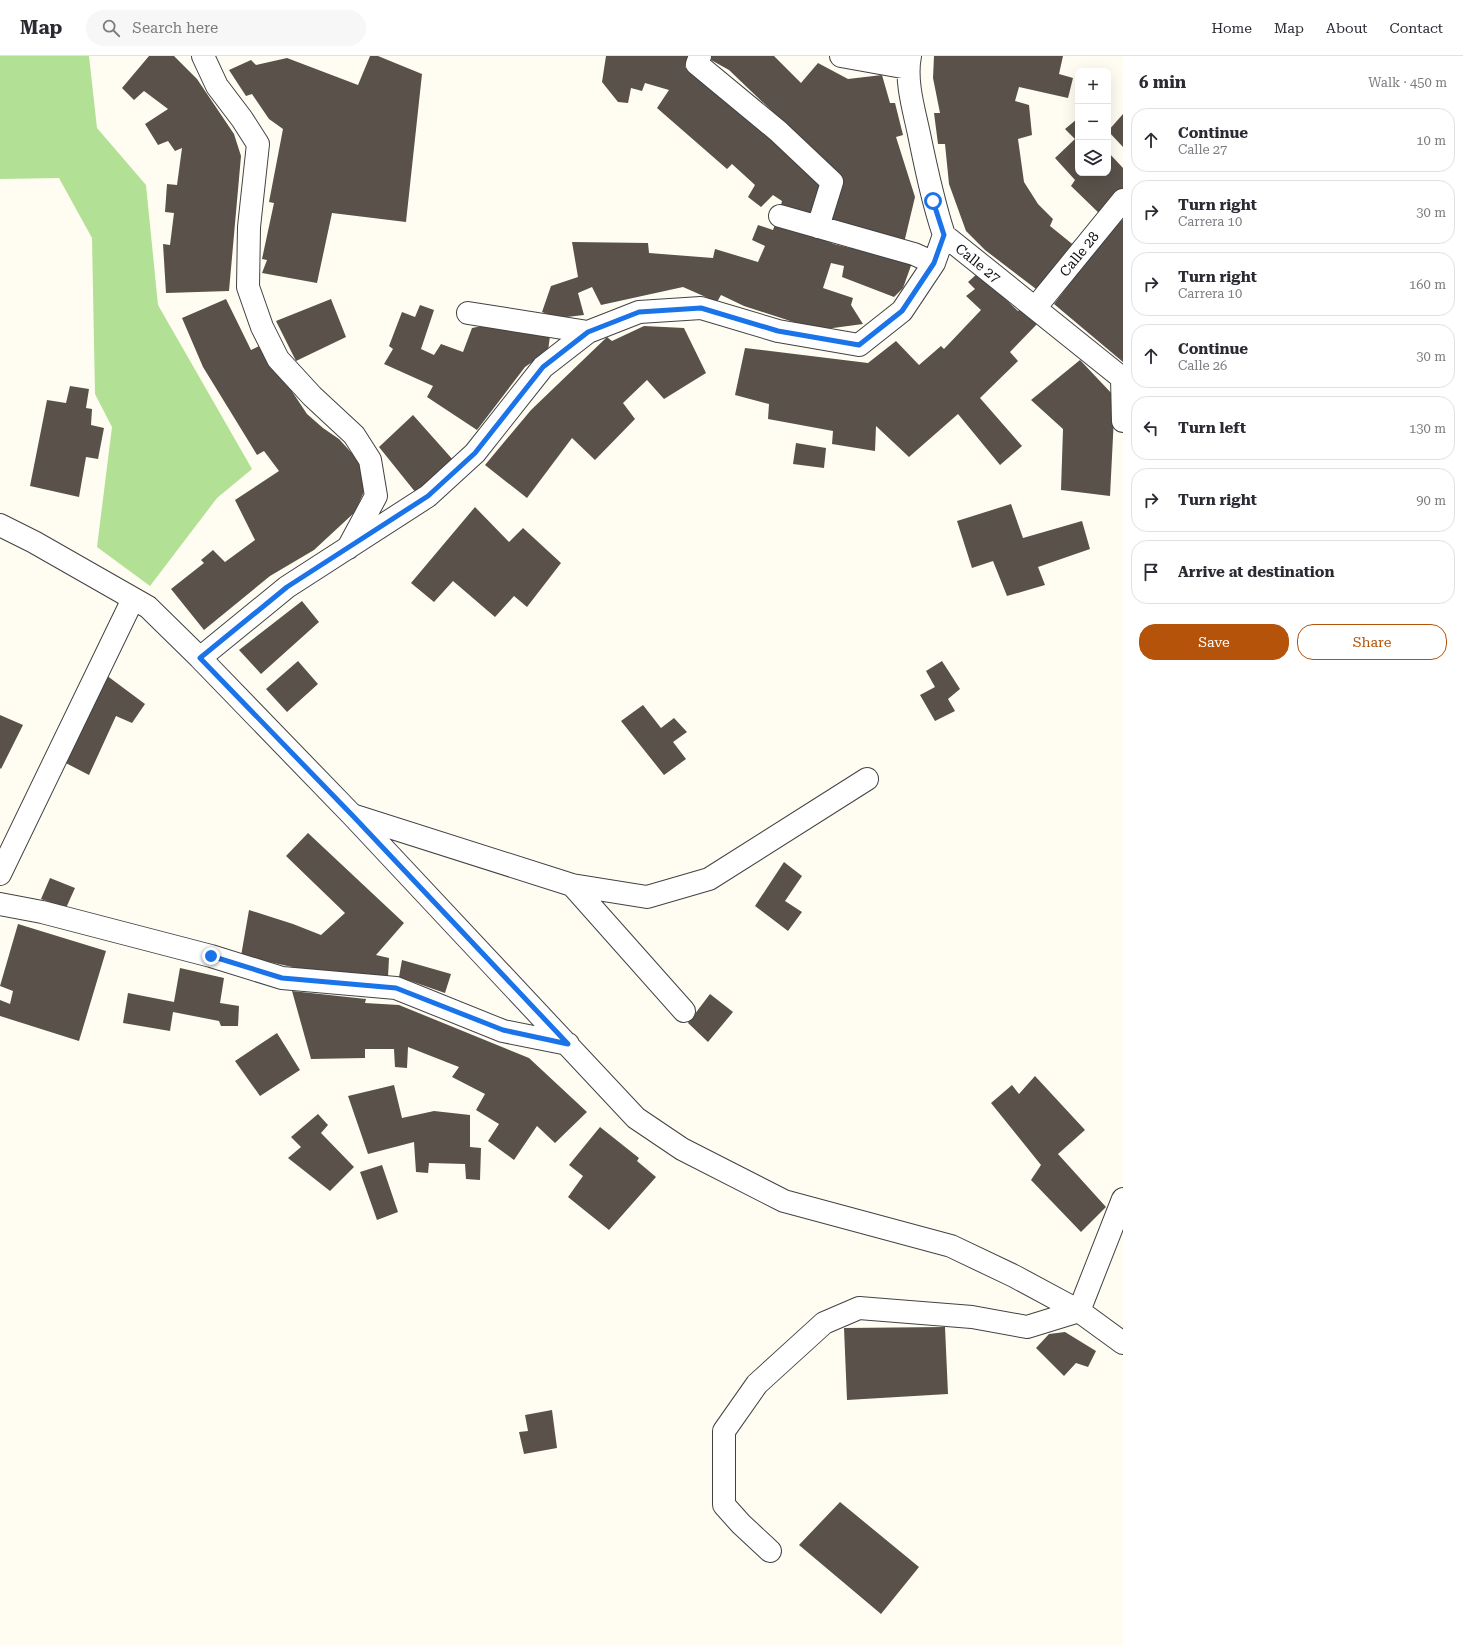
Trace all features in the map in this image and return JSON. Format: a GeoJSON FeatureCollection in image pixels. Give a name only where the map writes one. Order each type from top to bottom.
{"type":"FeatureCollection","features":[{"type":"Feature","properties":{"kind":"street"},"geometry":{"type":"LineString","coordinates":[[700,56],[697,64],[778,131],[832,182],[818,228]]}},
{"type":"Feature","properties":{"kind":"street"},"geometry":{"type":"LineString","coordinates":[[841,56],[909,62]]}},
{"type":"Feature","properties":{"kind":"street"},"geometry":{"type":"LineString","coordinates":[[204,57],[217,86],[242,119],[258,144],[249,227],[248,287],[262,327],[278,359],[312,396],[354,436],[370,460],[376,496],[347,550]]}},
{"type":"Feature","properties":{"kind":"street","name":"Calle 27"},"geometry":{"type":"LineString","coordinates":[[909,62],[914,112],[933,201],[944,235],[1122,378],[1123,421]]}},
{"type":"Feature","properties":{"kind":"street","name":"Calle 28"},"geometry":{"type":"LineString","coordinates":[[1035,308],[1123,200]]}},
{"type":"Feature","properties":{"kind":"street"},"geometry":{"type":"LineString","coordinates":[[780,216],[914,254],[934,263]]}},
{"type":"Feature","properties":{"kind":"street"},"geometry":{"type":"LineString","coordinates":[[200,658],[287,587],[347,550],[428,496],[475,453],[543,367],[588,332],[639,312],[701,308],[778,331],[859,345],[902,311],[934,263],[944,235]]}},
{"type":"Feature","properties":{"kind":"street"},"geometry":{"type":"LineString","coordinates":[[468,313],[588,332]]}},
{"type":"Feature","properties":{"kind":"street"},"geometry":{"type":"LineString","coordinates":[[0,525],[34,542],[148,607],[200,658],[353,816],[636,1118],[682,1149],[784,1202],[951,1246],[1014,1276],[1079,1311],[1123,1343]]}},
{"type":"Feature","properties":{"kind":"street"},"geometry":{"type":"LineString","coordinates":[[0,874],[133,599]]}},
{"type":"Feature","properties":{"kind":"street"},"geometry":{"type":"LineString","coordinates":[[353,816],[572,885],[646,897],[709,879],[867,779]]}},
{"type":"Feature","properties":{"kind":"street"},"geometry":{"type":"LineString","coordinates":[[572,885],[684,1011]]}},
{"type":"Feature","properties":{"kind":"street"},"geometry":{"type":"LineString","coordinates":[[0,904],[42,912],[211,956],[282,978],[396,988],[503,1030],[568,1044]]}},
{"type":"Feature","properties":{"kind":"street"},"geometry":{"type":"LineString","coordinates":[[1079,1311],[1123,1199]]}},
{"type":"Feature","properties":{"kind":"street"},"geometry":{"type":"LineString","coordinates":[[770,1551],[741,1524],[724,1505],[724,1431],[756,1384],[824,1323],[859,1308],[972,1317],[1027,1327],[1079,1311]]}},
{"type":"Feature","properties":{"kind":"green space"},"geometry":{"type":"Polygon","coordinates":[[[0,56],[89,56],[97,128],[146,185],[158,305],[252,469],[217,498],[150,586],[97,547],[112,427],[95,394],[92,238],[59,178],[0,179],[0,56]]]}},
{"type":"Feature","properties":{"kind":"building"},"geometry":{"type":"Polygon","coordinates":[[[149,56],[174,56],[197,79],[234,134],[241,156],[229,291],[166,293],[163,244],[170,245],[174,213],[165,212],[167,184],[177,185],[182,148],[175,151],[168,141],[158,145],[145,124],[168,109],[144,91],[134,100],[122,88],[149,56]]]}},
{"type":"Feature","properties":{"kind":"building"},"geometry":{"type":"Polygon","coordinates":[[[370,56],[378,56],[422,74],[406,222],[332,213],[317,283],[262,273],[267,260],[262,259],[274,203],[269,202],[283,129],[269,119],[252,94],[246,96],[229,70],[251,60],[256,65],[287,58],[358,85],[370,56]]]}},
{"type":"Feature","properties":{"kind":"building"},"geometry":{"type":"Polygon","coordinates":[[[606,56],[688,56],[685,67],[708,83],[822,183],[814,220],[780,209],[782,201],[773,195],[761,207],[748,197],[755,185],[732,164],[727,169],[657,108],[669,90],[645,83],[642,91],[631,88],[628,103],[618,102],[602,82],[606,56]]]}},
{"type":"Feature","properties":{"kind":"building"},"geometry":{"type":"Polygon","coordinates":[[[712,56],[774,56],[801,83],[818,63],[848,79],[882,75],[890,103],[895,103],[903,135],[896,137],[915,197],[904,243],[830,221],[842,178],[729,70],[711,60],[712,56]]]}},
{"type":"Feature","properties":{"kind":"building"},"geometry":{"type":"Polygon","coordinates":[[[934,56],[1063,56],[1059,74],[1073,78],[1068,98],[1019,87],[1015,101],[1029,105],[1032,135],[1018,139],[1024,182],[1038,204],[1053,219],[1050,226],[1076,247],[1040,292],[985,250],[966,231],[949,184],[945,144],[938,144],[934,113],[940,113],[933,78],[934,56]]]}},
{"type":"Feature","properties":{"kind":"building"},"geometry":{"type":"Polygon","coordinates":[[[1123,114],[1123,147],[1111,134],[1111,128],[1123,114]]]}},
{"type":"Feature","properties":{"kind":"building"},"geometry":{"type":"Polygon","coordinates":[[[1075,121],[1075,139],[1065,129],[1075,121]]]}},
{"type":"Feature","properties":{"kind":"building"},"geometry":{"type":"Polygon","coordinates":[[[1075,139],[1075,176],[1111,176],[1111,155],[1123,168],[1123,193],[1103,217],[1071,186],[1075,180],[1055,158],[1075,139]]]}},
{"type":"Feature","properties":{"kind":"building"},"geometry":{"type":"Polygon","coordinates":[[[1123,219],[1123,362],[1054,304],[1107,235],[1123,219]]]}},
{"type":"Feature","properties":{"kind":"building"},"geometry":{"type":"Polygon","coordinates":[[[776,221],[834,244],[850,248],[851,243],[913,260],[903,288],[894,297],[842,277],[844,266],[831,263],[823,288],[853,298],[851,305],[863,324],[818,330],[744,306],[721,295],[717,302],[683,287],[601,305],[592,287],[578,293],[584,315],[558,318],[542,312],[551,286],[578,277],[572,242],[648,243],[649,253],[713,258],[715,249],[758,262],[765,246],[752,240],[758,225],[773,230],[776,221]]]}},
{"type":"Feature","properties":{"kind":"building"},"geometry":{"type":"Polygon","coordinates":[[[978,273],[1018,311],[1023,308],[1039,322],[1010,352],[1018,361],[980,398],[1022,446],[1000,465],[958,414],[909,457],[876,426],[875,451],[832,444],[833,431],[768,419],[769,404],[735,395],[745,348],[868,363],[896,341],[919,365],[941,346],[944,349],[981,310],[966,296],[975,289],[968,282],[978,273]]]}},
{"type":"Feature","properties":{"kind":"building"},"geometry":{"type":"Polygon","coordinates":[[[226,299],[251,350],[261,345],[307,414],[339,439],[358,460],[366,487],[355,512],[314,550],[270,576],[204,630],[171,589],[204,563],[201,560],[213,550],[225,562],[255,540],[235,500],[279,471],[264,451],[257,455],[203,367],[182,318],[226,299]]]}},
{"type":"Feature","properties":{"kind":"building"},"geometry":{"type":"Polygon","coordinates":[[[331,299],[346,337],[296,361],[276,321],[331,299]]]}},
{"type":"Feature","properties":{"kind":"building"},"geometry":{"type":"Polygon","coordinates":[[[420,305],[434,310],[421,349],[434,355],[441,344],[463,352],[472,328],[487,325],[550,336],[548,351],[525,367],[477,430],[427,397],[433,386],[384,364],[393,349],[389,346],[402,312],[415,317],[420,305]]]}},
{"type":"Feature","properties":{"kind":"building"},"geometry":{"type":"Polygon","coordinates":[[[644,326],[684,328],[706,373],[664,399],[647,380],[623,403],[635,419],[595,460],[572,438],[527,498],[485,465],[531,410],[607,337],[612,341],[644,326]]]}},
{"type":"Feature","properties":{"kind":"building"},"geometry":{"type":"Polygon","coordinates":[[[1080,360],[1115,397],[1110,496],[1061,490],[1063,429],[1031,400],[1080,360]]]}},
{"type":"Feature","properties":{"kind":"building"},"geometry":{"type":"Polygon","coordinates":[[[70,386],[89,389],[86,408],[92,409],[91,425],[104,428],[98,459],[86,457],[79,497],[30,486],[47,400],[66,403],[70,386]]]}},
{"type":"Feature","properties":{"kind":"building"},"geometry":{"type":"Polygon","coordinates":[[[413,415],[454,461],[416,493],[379,447],[413,415]]]}},
{"type":"Feature","properties":{"kind":"building"},"geometry":{"type":"Polygon","coordinates":[[[796,443],[826,448],[824,468],[793,464],[796,443]]]}},
{"type":"Feature","properties":{"kind":"building"},"geometry":{"type":"Polygon","coordinates":[[[1011,504],[1023,538],[1082,521],[1090,549],[1038,567],[1045,585],[1007,596],[993,561],[972,568],[957,521],[1011,504]]]}},
{"type":"Feature","properties":{"kind":"building"},"geometry":{"type":"Polygon","coordinates":[[[475,507],[509,542],[523,528],[561,563],[527,607],[514,596],[495,617],[453,581],[434,602],[411,583],[475,507]]]}},
{"type":"Feature","properties":{"kind":"building"},"geometry":{"type":"Polygon","coordinates":[[[302,601],[319,622],[261,674],[239,650],[302,601]]]}},
{"type":"Feature","properties":{"kind":"building"},"geometry":{"type":"Polygon","coordinates":[[[298,661],[318,684],[287,712],[266,689],[298,661]]]}},
{"type":"Feature","properties":{"kind":"building"},"geometry":{"type":"Polygon","coordinates":[[[942,661],[960,689],[948,699],[955,711],[935,721],[920,695],[935,687],[926,671],[942,661]]]}},
{"type":"Feature","properties":{"kind":"building"},"geometry":{"type":"Polygon","coordinates":[[[102,672],[145,704],[132,723],[116,716],[89,775],[58,759],[102,672]]]}},
{"type":"Feature","properties":{"kind":"building"},"geometry":{"type":"Polygon","coordinates":[[[643,705],[661,728],[674,718],[687,732],[673,742],[686,759],[664,775],[621,721],[643,705]]]}},
{"type":"Feature","properties":{"kind":"building"},"geometry":{"type":"Polygon","coordinates":[[[0,715],[23,725],[1,769],[0,768],[0,715]]]}},
{"type":"Feature","properties":{"kind":"building"},"geometry":{"type":"Polygon","coordinates":[[[308,833],[404,923],[376,955],[389,958],[388,977],[311,971],[241,956],[249,910],[293,924],[321,935],[345,913],[286,856],[308,833]]]}},
{"type":"Feature","properties":{"kind":"building"},"geometry":{"type":"Polygon","coordinates":[[[784,862],[802,876],[785,901],[802,912],[788,931],[755,906],[784,862]]]}},
{"type":"Feature","properties":{"kind":"building"},"geometry":{"type":"Polygon","coordinates":[[[50,878],[75,888],[66,908],[41,899],[50,878]]]}},
{"type":"Feature","properties":{"kind":"building"},"geometry":{"type":"Polygon","coordinates":[[[18,924],[106,951],[79,1041],[0,1016],[0,1000],[10,1004],[13,991],[0,986],[18,924]]]}},
{"type":"Feature","properties":{"kind":"building"},"geometry":{"type":"Polygon","coordinates":[[[402,960],[451,974],[445,993],[399,977],[402,960]]]}},
{"type":"Feature","properties":{"kind":"building"},"geometry":{"type":"Polygon","coordinates":[[[180,968],[224,978],[220,1003],[239,1006],[238,1026],[221,1026],[219,1021],[173,1012],[170,1031],[123,1023],[128,993],[174,1002],[180,968]]]}},
{"type":"Feature","properties":{"kind":"building"},"geometry":{"type":"Polygon","coordinates":[[[292,991],[366,999],[365,1003],[399,1005],[529,1058],[587,1112],[555,1143],[537,1126],[514,1160],[488,1141],[499,1124],[476,1110],[485,1094],[452,1077],[459,1067],[408,1047],[407,1068],[395,1067],[394,1049],[365,1049],[365,1058],[311,1059],[292,991]]]}},
{"type":"Feature","properties":{"kind":"building"},"geometry":{"type":"Polygon","coordinates":[[[710,994],[733,1012],[708,1042],[688,1023],[710,994]]]}},
{"type":"Feature","properties":{"kind":"building"},"geometry":{"type":"Polygon","coordinates":[[[277,1033],[300,1070],[260,1096],[235,1061],[277,1033]]]}},
{"type":"Feature","properties":{"kind":"building"},"geometry":{"type":"Polygon","coordinates":[[[1035,1076],[1085,1130],[1058,1154],[1106,1207],[1081,1232],[1031,1180],[1041,1165],[991,1103],[1012,1085],[1019,1094],[1035,1076]]]}},
{"type":"Feature","properties":{"kind":"building"},"geometry":{"type":"Polygon","coordinates":[[[394,1085],[402,1118],[434,1111],[470,1115],[470,1147],[481,1148],[480,1180],[466,1179],[465,1164],[429,1163],[428,1173],[416,1172],[414,1142],[368,1154],[348,1096],[394,1085]]]}},
{"type":"Feature","properties":{"kind":"building"},"geometry":{"type":"Polygon","coordinates":[[[318,1114],[328,1125],[321,1133],[354,1167],[330,1191],[288,1158],[301,1147],[291,1137],[318,1114]]]}},
{"type":"Feature","properties":{"kind":"building"},"geometry":{"type":"Polygon","coordinates":[[[600,1127],[639,1158],[637,1161],[656,1177],[609,1230],[568,1197],[583,1176],[569,1165],[600,1127]]]}},
{"type":"Feature","properties":{"kind":"building"},"geometry":{"type":"Polygon","coordinates":[[[382,1165],[398,1212],[377,1220],[360,1172],[382,1165]]]}},
{"type":"Feature","properties":{"kind":"building"},"geometry":{"type":"Polygon","coordinates":[[[945,1327],[948,1394],[847,1400],[844,1328],[945,1327]]]}},
{"type":"Feature","properties":{"kind":"building"},"geometry":{"type":"Polygon","coordinates":[[[1065,1332],[1096,1351],[1088,1367],[1076,1363],[1064,1376],[1036,1348],[1049,1334],[1065,1332]]]}},
{"type":"Feature","properties":{"kind":"building"},"geometry":{"type":"Polygon","coordinates":[[[552,1410],[557,1448],[524,1454],[519,1432],[528,1431],[525,1415],[552,1410]]]}},
{"type":"Feature","properties":{"kind":"building"},"geometry":{"type":"Polygon","coordinates":[[[840,1502],[919,1567],[881,1614],[799,1545],[840,1502]]]}},
{"type":"Feature","properties":{"kind":"route"},"geometry":{"type":"LineString","coordinates":[[211,956],[282,978],[396,988],[503,1030],[568,1044],[353,816],[200,658],[287,587],[347,550],[428,496],[475,453],[543,367],[588,332],[639,312],[701,308],[778,331],[859,345],[902,311],[934,263],[944,235],[933,201]]}}]}
